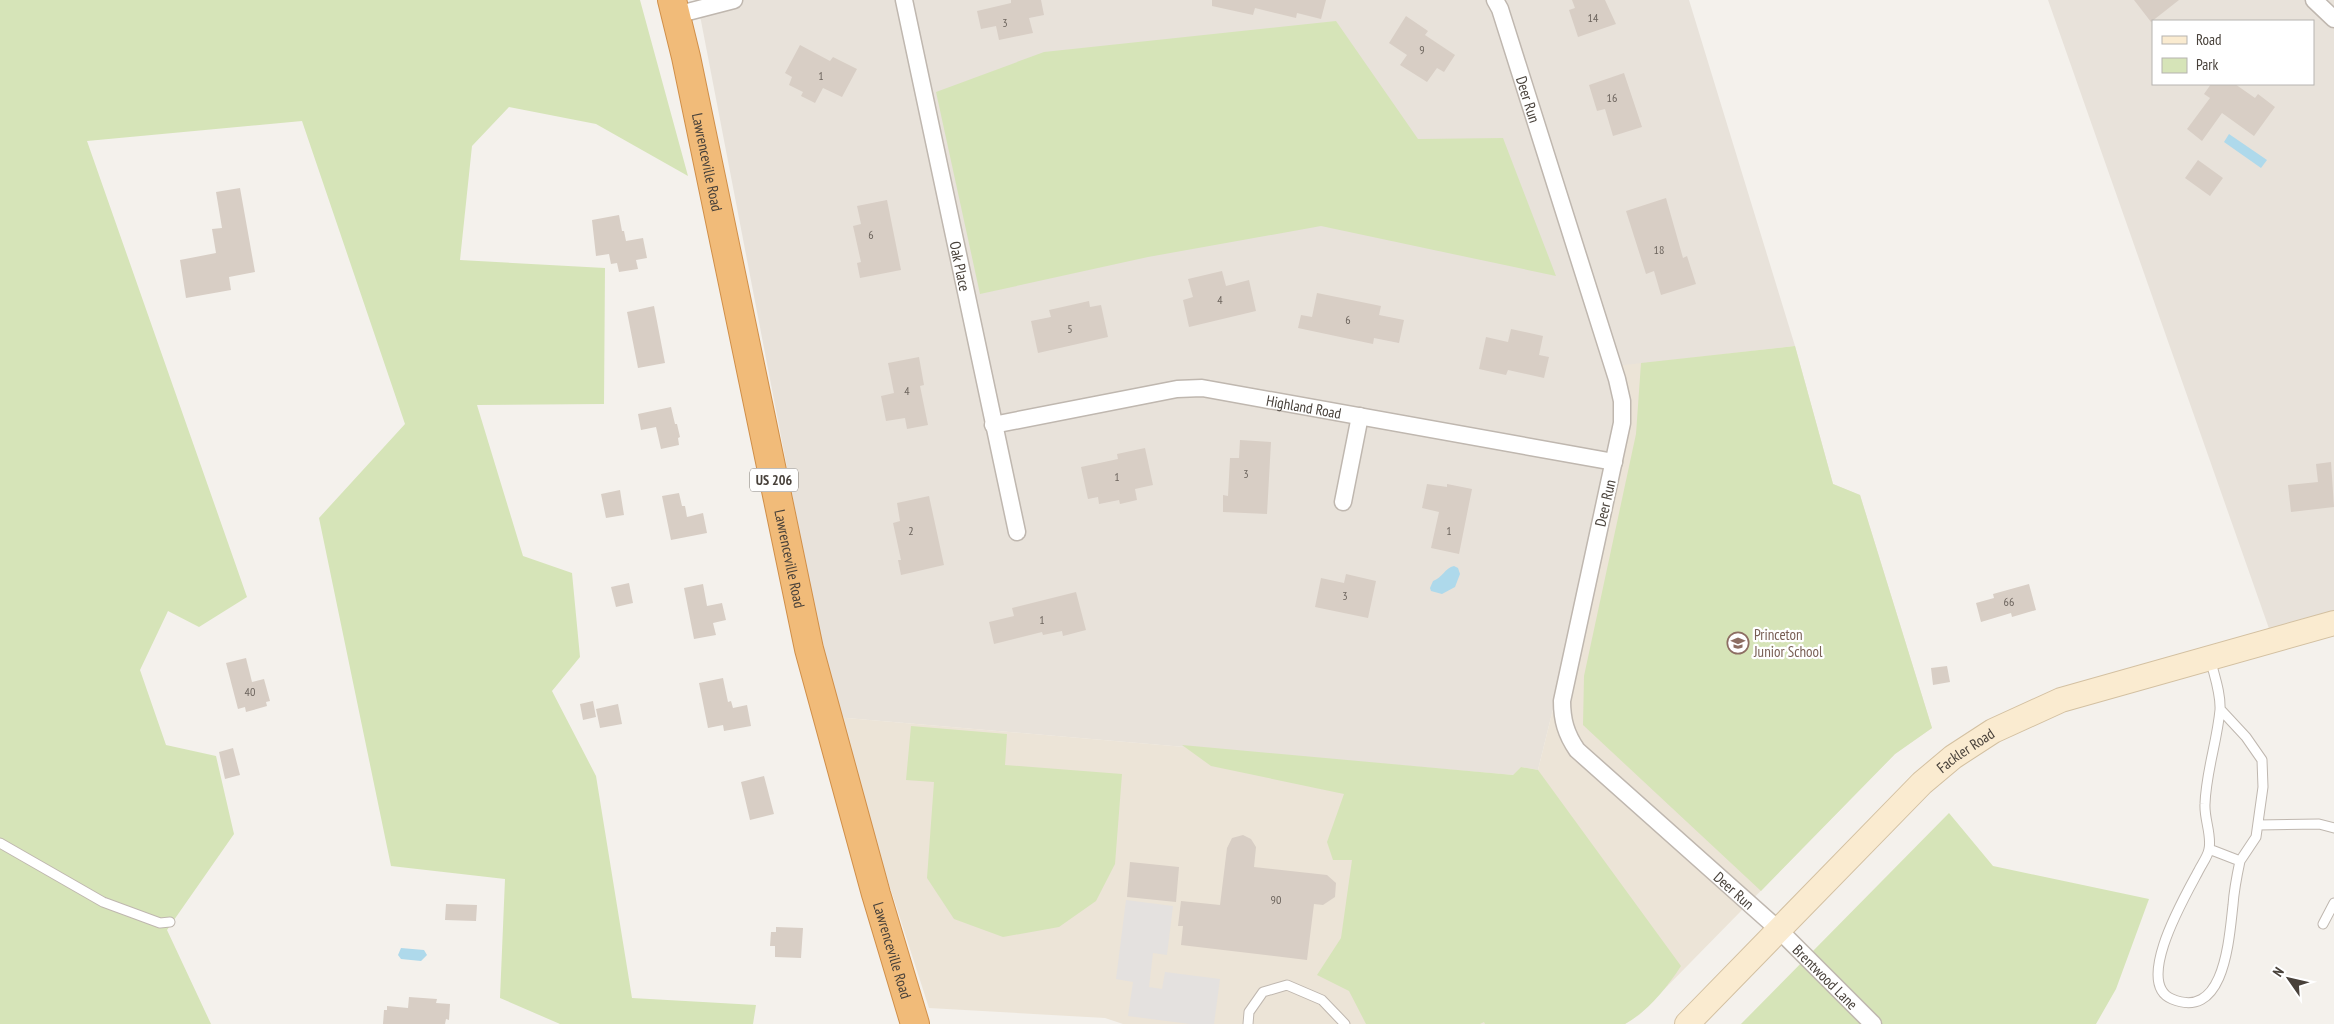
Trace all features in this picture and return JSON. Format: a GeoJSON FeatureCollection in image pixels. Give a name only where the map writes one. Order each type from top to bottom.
{"type":"FeatureCollection","features":[{"type":"Feature","properties":{"kind":"highway","name":"Lawrenceville Road"},"geometry":{"type":"LineString","coordinates":[[674,7],[809,649],[894,956],[915,1024]]}},
{"type":"Feature","properties":{"kind":"street"},"geometry":{"type":"LineString","coordinates":[[674,7],[734,0]]}},
{"type":"Feature","properties":{"kind":"street","name":"Oak Place"},"geometry":{"type":"LineString","coordinates":[[904,0],[1017,532]]}},
{"type":"Feature","properties":{"kind":"street","name":"Deer Run"},"geometry":{"type":"LineString","coordinates":[[1495,0],[1500,9],[1617,379],[1622,401],[1622,423],[1562,701],[1562,718],[1569,737],[1578,750],[1779,930]]}},
{"type":"Feature","properties":{"kind":"street"},"geometry":{"type":"LineString","coordinates":[[2314,0],[2334,20]]}},
{"type":"Feature","properties":{"kind":"street","name":"Highland Road"},"geometry":{"type":"LineString","coordinates":[[993,425],[1177,389],[1202,388],[1614,462]]}},
{"type":"Feature","properties":{"kind":"street"},"geometry":{"type":"LineString","coordinates":[[1343,502],[1360,416]]}},
{"type":"Feature","properties":{"kind":"street","name":"Fackler Road"},"geometry":{"type":"LineString","coordinates":[[1687,1024],[1922,783],[1954,757],[1993,731],[2061,700],[2334,623]]}},
{"type":"Feature","properties":{"kind":"street","name":"Brentwood Lane"},"geometry":{"type":"LineString","coordinates":[[1779,930],[1874,1024]]}},
{"type":"Feature","properties":{"kind":"street"},"geometry":{"type":"LineString","coordinates":[[894,956],[926,1024]]}},
{"type":"Feature","properties":{"kind":"lane"},"geometry":{"type":"LineString","coordinates":[[2210,658],[2220,709],[2204,803],[2209,849],[2170,927],[2159,958],[2158,978],[2161,990],[2170,998],[2182,1003],[2197,1002],[2206,997],[2216,983],[2226,959],[2240,860],[2256,837],[2263,787],[2262,760],[2246,737],[2220,709]]}},
{"type":"Feature","properties":{"kind":"lane"},"geometry":{"type":"LineString","coordinates":[[2258,825],[2319,824],[2334,828]]}},
{"type":"Feature","properties":{"kind":"lane"},"geometry":{"type":"LineString","coordinates":[[0,843],[103,902],[160,923],[170,922]]}},
{"type":"Feature","properties":{"kind":"lane"},"geometry":{"type":"LineString","coordinates":[[2209,849],[2240,860]]}},
{"type":"Feature","properties":{"kind":"lane"},"geometry":{"type":"LineString","coordinates":[[2323,924],[2334,903]]}},
{"type":"Feature","properties":{"kind":"lane"},"geometry":{"type":"LineString","coordinates":[[1248,1024],[1249,1012],[1262,992],[1287,985],[1322,1000],[1345,1024]]}},
{"type":"Feature","properties":{"kind":"shaded area"},"geometry":{"type":"Polygon","coordinates":[[[697,0],[1689,0],[1795,346],[1615,367],[1614,461],[1538,770],[1521,767],[1513,775],[835,717],[697,0]]]}},
{"type":"Feature","properties":{"kind":"shaded area"},"geometry":{"type":"Polygon","coordinates":[[[2048,0],[2334,0],[2334,623],[2273,640],[2048,0]]]}},
{"type":"Feature","properties":{"kind":"shaded area","name":"Princeton Junior School"},"geometry":{"type":"Polygon","coordinates":[[[1795,346],[1833,484],[1860,495],[1932,728],[1895,754],[1639,1015],[1625,1024],[1123,1024],[1105,1018],[929,1008],[835,717],[1513,775],[1521,767],[1538,770],[1614,461],[1615,366],[1795,346]]]}},
{"type":"Feature","properties":{"kind":"shaded area"},"geometry":{"type":"Polygon","coordinates":[[[1126,900],[1173,906],[1167,955],[1153,953],[1149,987],[1162,989],[1165,972],[1220,979],[1214,1024],[1190,1024],[1128,1016],[1133,982],[1116,979],[1126,900]]]}},
{"type":"Feature","properties":{"kind":"green space"},"geometry":{"type":"Polygon","coordinates":[[[0,0],[640,0],[688,176],[596,124],[509,107],[472,146],[460,260],[605,268],[604,404],[477,405],[523,556],[572,573],[580,657],[552,691],[596,776],[632,998],[756,1005],[753,1024],[560,1024],[500,998],[505,879],[391,866],[319,518],[405,424],[302,121],[87,141],[247,597],[199,627],[168,611],[140,670],[166,745],[216,756],[234,834],[167,930],[211,1024],[0,1024],[0,0]]]}},
{"type":"Feature","properties":{"kind":"green space"},"geometry":{"type":"Polygon","coordinates":[[[1336,21],[1418,139],[1503,138],[1556,276],[1321,226],[1148,257],[980,294],[936,92],[1044,52],[1336,21]]]}},
{"type":"Feature","properties":{"kind":"green space"},"geometry":{"type":"Polygon","coordinates":[[[1795,346],[1833,484],[1860,495],[1932,728],[1895,754],[1761,891],[1583,725],[1584,676],[1636,434],[1641,363],[1795,346]]]}},
{"type":"Feature","properties":{"kind":"green space"},"geometry":{"type":"Polygon","coordinates":[[[911,726],[1007,734],[1005,765],[1122,774],[1115,864],[1096,901],[1059,927],[1003,937],[954,919],[927,878],[934,782],[906,780],[911,726]]]}},
{"type":"Feature","properties":{"kind":"green space"},"geometry":{"type":"Polygon","coordinates":[[[1182,745],[1513,775],[1521,767],[1538,770],[1681,966],[1656,998],[1642,1012],[1625,1024],[1485,1024],[1484,1022],[1480,1024],[1366,1024],[1349,991],[1317,975],[1341,938],[1352,860],[1333,860],[1327,842],[1344,794],[1211,766],[1182,745]]]}},
{"type":"Feature","properties":{"kind":"green space"},"geometry":{"type":"Polygon","coordinates":[[[1949,813],[1993,866],[2149,899],[2116,989],[2096,1024],[1741,1024],[1949,813]]]}},
{"type":"Feature","properties":{"kind":"water"},"geometry":{"type":"Polygon","coordinates":[[[2229,134],[2267,160],[2261,168],[2224,142],[2229,134]]]}},
{"type":"Feature","properties":{"kind":"water"},"geometry":{"type":"Polygon","coordinates":[[[1454,566],[1458,568],[1460,574],[1455,587],[1442,594],[1431,591],[1430,588],[1433,581],[1454,566]]]}},
{"type":"Feature","properties":{"kind":"water"},"geometry":{"type":"Polygon","coordinates":[[[401,948],[424,950],[427,955],[421,961],[401,959],[398,955],[401,948]]]}},
{"type":"Feature","properties":{"kind":"building"},"geometry":{"type":"Polygon","coordinates":[[[1011,0],[1041,0],[1044,15],[1029,18],[1033,33],[999,40],[996,26],[981,29],[977,11],[1011,3],[1011,0]]]}},
{"type":"Feature","properties":{"kind":"building"},"geometry":{"type":"Polygon","coordinates":[[[1212,0],[1326,0],[1321,19],[1297,13],[1296,18],[1255,8],[1253,15],[1212,6],[1212,0]]]}},
{"type":"Feature","properties":{"kind":"building"},"geometry":{"type":"Polygon","coordinates":[[[1572,0],[1605,0],[1616,24],[1578,37],[1569,10],[1575,8],[1572,0]]]}},
{"type":"Feature","properties":{"kind":"building"},"geometry":{"type":"Polygon","coordinates":[[[2134,0],[2179,0],[2152,20],[2151,22],[2134,0]]]}},
{"type":"Feature","properties":{"kind":"building"},"geometry":{"type":"Polygon","coordinates":[[[1406,16],[1428,31],[1425,35],[1455,55],[1444,72],[1437,68],[1427,82],[1400,65],[1407,55],[1389,43],[1406,16]]]}},
{"type":"Feature","properties":{"kind":"building"},"geometry":{"type":"Polygon","coordinates":[[[800,45],[830,61],[833,57],[857,69],[842,97],[823,88],[815,103],[801,96],[803,92],[789,85],[792,77],[785,73],[800,45]]]}},
{"type":"Feature","properties":{"kind":"building"},"geometry":{"type":"Polygon","coordinates":[[[1624,73],[1642,127],[1613,136],[1605,109],[1597,111],[1589,85],[1624,73]]]}},
{"type":"Feature","properties":{"kind":"building"},"geometry":{"type":"Polygon","coordinates":[[[2210,85],[2236,85],[2255,98],[2258,94],[2275,107],[2254,136],[2222,113],[2202,141],[2187,129],[2210,98],[2204,94],[2210,85]]]}},
{"type":"Feature","properties":{"kind":"building"},"geometry":{"type":"Polygon","coordinates":[[[2198,160],[2223,178],[2210,196],[2185,178],[2198,160]]]}},
{"type":"Feature","properties":{"kind":"building"},"geometry":{"type":"Polygon","coordinates":[[[240,188],[255,272],[229,277],[231,290],[186,298],[180,260],[216,253],[212,229],[222,228],[216,192],[240,188]]]}},
{"type":"Feature","properties":{"kind":"building"},"geometry":{"type":"Polygon","coordinates":[[[1666,198],[1683,258],[1687,256],[1696,284],[1661,295],[1654,271],[1646,274],[1626,211],[1666,198]]]}},
{"type":"Feature","properties":{"kind":"building"},"geometry":{"type":"Polygon","coordinates":[[[887,200],[901,270],[860,278],[857,263],[861,262],[853,226],[861,224],[857,206],[887,200]]]}},
{"type":"Feature","properties":{"kind":"building"},"geometry":{"type":"Polygon","coordinates":[[[619,215],[626,241],[643,238],[647,258],[636,260],[638,269],[619,272],[617,263],[611,264],[609,254],[596,256],[592,220],[619,215]]]}},
{"type":"Feature","properties":{"kind":"building"},"geometry":{"type":"Polygon","coordinates":[[[1222,271],[1226,286],[1249,280],[1256,311],[1189,327],[1183,300],[1193,297],[1188,279],[1222,271]]]}},
{"type":"Feature","properties":{"kind":"building"},"geometry":{"type":"Polygon","coordinates":[[[1317,293],[1381,306],[1379,315],[1404,320],[1399,343],[1374,338],[1373,344],[1298,328],[1301,315],[1312,317],[1317,293]]]}},
{"type":"Feature","properties":{"kind":"building"},"geometry":{"type":"Polygon","coordinates":[[[1089,301],[1090,307],[1101,305],[1108,337],[1038,353],[1031,321],[1051,317],[1049,310],[1089,301]]]}},
{"type":"Feature","properties":{"kind":"building"},"geometry":{"type":"Polygon","coordinates":[[[654,306],[665,363],[638,368],[627,312],[654,306]]]}},
{"type":"Feature","properties":{"kind":"building"},"geometry":{"type":"Polygon","coordinates":[[[1511,329],[1543,336],[1539,355],[1549,357],[1544,378],[1508,370],[1506,375],[1479,369],[1486,337],[1508,342],[1511,329]]]}},
{"type":"Feature","properties":{"kind":"building"},"geometry":{"type":"Polygon","coordinates":[[[919,357],[924,385],[920,386],[928,425],[907,429],[905,418],[886,421],[881,396],[894,393],[888,363],[919,357]]]}},
{"type":"Feature","properties":{"kind":"building"},"geometry":{"type":"Polygon","coordinates":[[[671,407],[680,437],[678,438],[679,445],[661,449],[656,427],[641,430],[638,414],[671,407]]]}},
{"type":"Feature","properties":{"kind":"building"},"geometry":{"type":"Polygon","coordinates":[[[1240,440],[1271,442],[1267,514],[1223,512],[1223,495],[1228,496],[1230,458],[1239,458],[1240,440]]]}},
{"type":"Feature","properties":{"kind":"building"},"geometry":{"type":"Polygon","coordinates":[[[1145,448],[1153,485],[1135,489],[1137,500],[1120,504],[1119,500],[1099,504],[1098,497],[1088,499],[1081,467],[1118,459],[1117,454],[1145,448]]]}},
{"type":"Feature","properties":{"kind":"building"},"geometry":{"type":"Polygon","coordinates":[[[2331,462],[2334,507],[2291,512],[2288,485],[2318,482],[2316,464],[2331,462]]]}},
{"type":"Feature","properties":{"kind":"building"},"geometry":{"type":"Polygon","coordinates":[[[1427,484],[1447,487],[1447,484],[1472,489],[1459,554],[1431,548],[1439,512],[1422,508],[1427,484]]]}},
{"type":"Feature","properties":{"kind":"building"},"geometry":{"type":"Polygon","coordinates":[[[620,490],[624,515],[606,518],[601,494],[620,490]]]}},
{"type":"Feature","properties":{"kind":"building"},"geometry":{"type":"Polygon","coordinates":[[[679,493],[682,506],[685,506],[687,517],[703,513],[707,533],[671,540],[662,496],[679,493]]]}},
{"type":"Feature","properties":{"kind":"building"},"geometry":{"type":"Polygon","coordinates":[[[929,496],[944,565],[901,575],[898,560],[901,560],[893,523],[900,521],[897,503],[929,496]]]}},
{"type":"Feature","properties":{"kind":"building"},"geometry":{"type":"Polygon","coordinates":[[[1346,574],[1376,581],[1368,618],[1315,607],[1321,578],[1344,583],[1346,574]]]}},
{"type":"Feature","properties":{"kind":"building"},"geometry":{"type":"Polygon","coordinates":[[[629,583],[633,603],[616,607],[611,587],[629,583]]]}},
{"type":"Feature","properties":{"kind":"building"},"geometry":{"type":"Polygon","coordinates":[[[703,584],[707,606],[722,603],[726,620],[713,623],[716,635],[694,639],[684,588],[703,584]]]}},
{"type":"Feature","properties":{"kind":"building"},"geometry":{"type":"Polygon","coordinates":[[[2029,584],[2036,610],[2012,617],[2011,613],[1981,622],[1976,603],[1994,598],[1993,594],[2029,584]]]}},
{"type":"Feature","properties":{"kind":"building"},"geometry":{"type":"Polygon","coordinates":[[[1076,592],[1086,630],[1063,636],[1062,631],[1043,635],[1042,632],[994,644],[989,622],[1014,616],[1012,608],[1076,592]]]}},
{"type":"Feature","properties":{"kind":"building"},"geometry":{"type":"Polygon","coordinates":[[[246,658],[252,682],[264,679],[270,701],[266,702],[267,706],[246,712],[245,707],[238,709],[226,663],[246,658]]]}},
{"type":"Feature","properties":{"kind":"building"},"geometry":{"type":"Polygon","coordinates":[[[1947,666],[1950,682],[1933,685],[1931,668],[1947,666]]]}},
{"type":"Feature","properties":{"kind":"building"},"geometry":{"type":"Polygon","coordinates":[[[723,678],[728,702],[731,701],[733,708],[747,705],[751,726],[724,731],[723,725],[708,728],[699,683],[723,678]]]}},
{"type":"Feature","properties":{"kind":"building"},"geometry":{"type":"Polygon","coordinates":[[[593,701],[596,717],[583,720],[580,704],[593,701]]]}},
{"type":"Feature","properties":{"kind":"building"},"geometry":{"type":"Polygon","coordinates":[[[618,704],[622,724],[600,728],[596,709],[618,704]]]}},
{"type":"Feature","properties":{"kind":"building"},"geometry":{"type":"Polygon","coordinates":[[[233,748],[240,775],[225,779],[219,752],[233,748]]]}},
{"type":"Feature","properties":{"kind":"building"},"geometry":{"type":"Polygon","coordinates":[[[764,776],[774,814],[750,820],[741,782],[764,776]]]}},
{"type":"Feature","properties":{"kind":"building"},"geometry":{"type":"Polygon","coordinates":[[[1243,835],[1251,839],[1256,847],[1254,867],[1327,875],[1336,883],[1335,897],[1323,905],[1314,904],[1307,960],[1181,945],[1183,926],[1178,926],[1181,901],[1220,905],[1227,848],[1232,838],[1243,835]]]}},
{"type":"Feature","properties":{"kind":"building"},"geometry":{"type":"Polygon","coordinates":[[[1130,862],[1179,867],[1176,902],[1127,897],[1130,862]]]}},
{"type":"Feature","properties":{"kind":"building"},"geometry":{"type":"Polygon","coordinates":[[[446,904],[477,905],[476,921],[445,920],[446,904]]]}},
{"type":"Feature","properties":{"kind":"building"},"geometry":{"type":"Polygon","coordinates":[[[776,927],[803,928],[801,958],[775,957],[775,946],[770,946],[771,932],[776,932],[776,927]]]}},
{"type":"Feature","properties":{"kind":"building"},"geometry":{"type":"Polygon","coordinates":[[[409,997],[437,999],[436,1003],[450,1004],[449,1020],[446,1019],[445,1024],[383,1024],[384,1010],[387,1010],[387,1006],[408,1008],[409,997]]]}},
{"type":"Feature","properties":{"kind":"place","name":"Princeton Junior School"},"geometry":{"type":"Point","coordinates":[1738,643]}}]}
